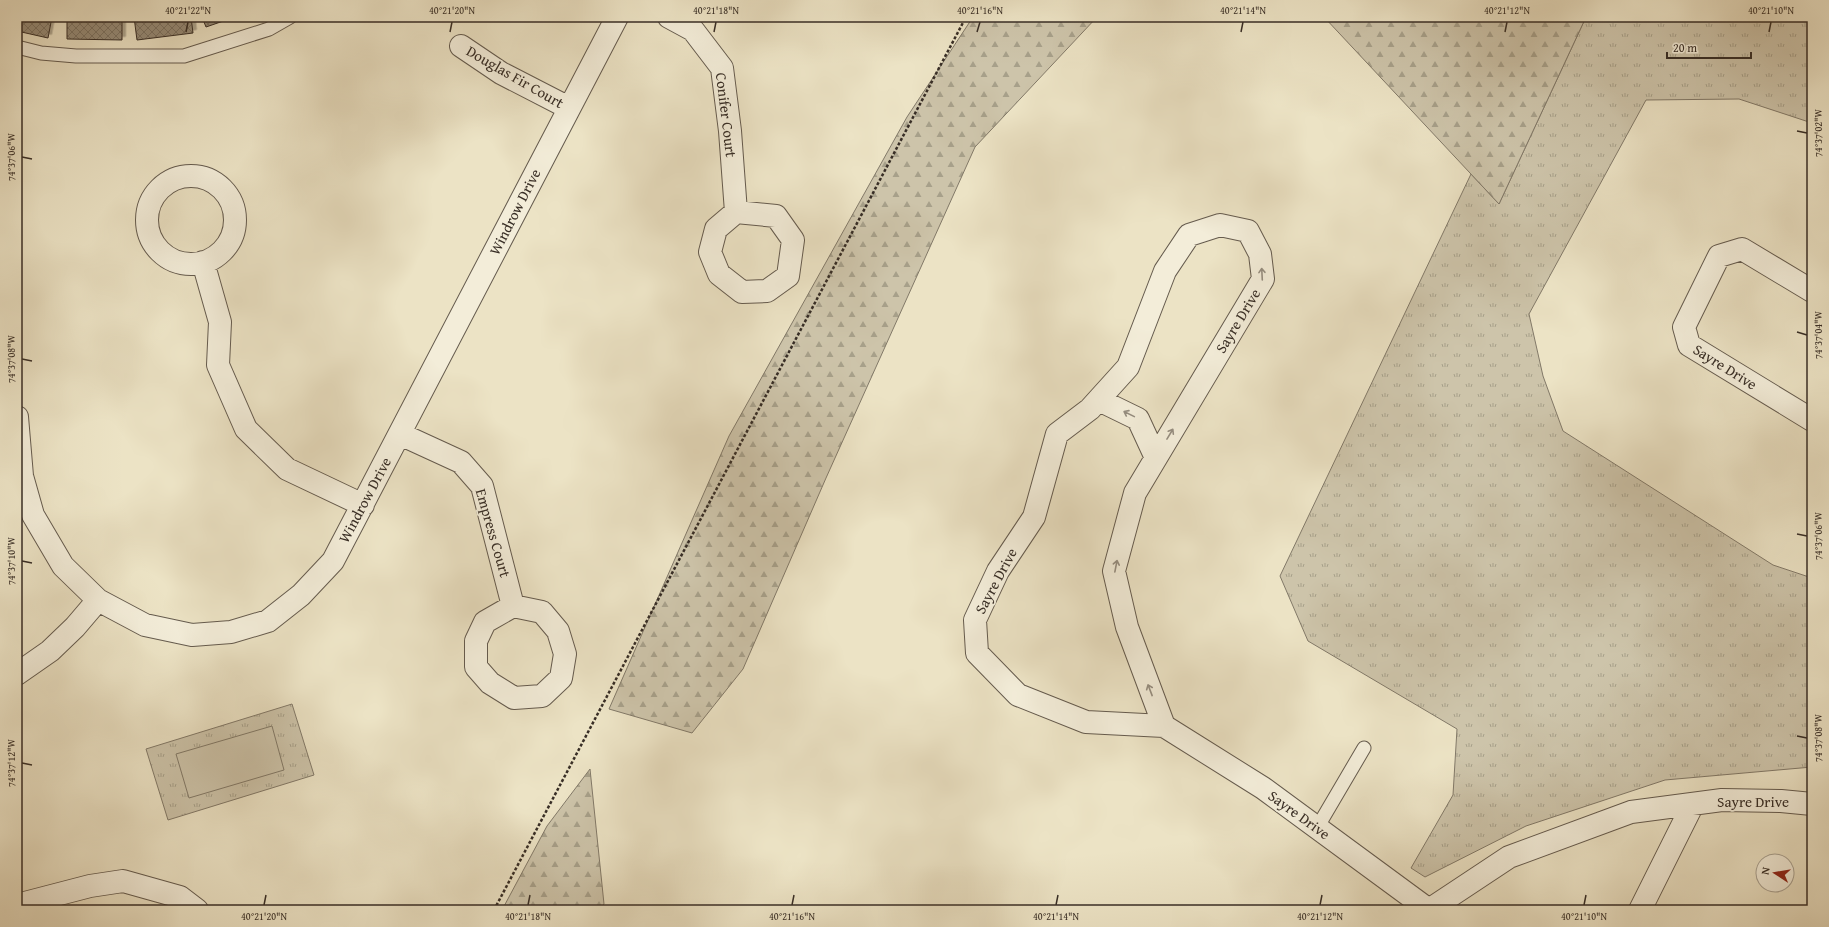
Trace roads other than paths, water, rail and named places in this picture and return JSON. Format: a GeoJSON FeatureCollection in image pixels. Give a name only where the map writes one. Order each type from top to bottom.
{"type":"FeatureCollection","features":[{"type":"Feature","properties":{"kind":"street","name":"Windrow Drive"},"geometry":{"type":"LineString","coordinates":[[17,417],[22,476],[33,515],[63,566],[98,600],[145,625],[192,635],[231,632],[268,621],[301,595],[333,561],[617,17]]}},
{"type":"Feature","properties":{"kind":"street","name":"Conifer Court"},"geometry":{"type":"LineString","coordinates":[[669,17],[693,30],[722,68],[730,131],[736,212]]}},
{"type":"Feature","properties":{"kind":"street","name":"Douglas Fir Court"},"geometry":{"type":"LineString","coordinates":[[461,46],[501,73],[569,108]]}},
{"type":"Feature","properties":{"kind":"street","name":"Sayre Drive"},"geometry":{"type":"LineString","coordinates":[[1164,726],[1129,633],[1114,571],[1135,493],[1263,279],[1260,254],[1248,231],[1220,225],[1189,235],[1165,271],[1128,367],[1090,409],[1057,434],[1034,517],[998,571],[975,620],[977,654],[1018,695],[1086,722],[1164,726],[1263,788],[1429,910],[1509,857],[1631,812],[1722,800],[1781,801],[1812,804]]}},
{"type":"Feature","properties":{"kind":"street","name":"Sayre Drive"},"geometry":{"type":"LineString","coordinates":[[1812,291],[1742,249],[1724,254],[1719,256],[1684,327],[1689,345],[1812,420]]}},
{"type":"Feature","properties":{"kind":"street"},"geometry":{"type":"LineString","coordinates":[[203,262],[220,322],[218,365],[246,429],[287,470],[363,505]]}},
{"type":"Feature","properties":{"kind":"street"},"geometry":{"type":"LineString","coordinates":[[1098,400],[1138,418],[1156,458]]}},
{"type":"Feature","properties":{"kind":"street","name":"Empress Court"},"geometry":{"type":"LineString","coordinates":[[400,434],[460,462],[482,486],[513,606]]}},
{"type":"Feature","properties":{"kind":"street"},"geometry":{"type":"LineString","coordinates":[[17,674],[22,672],[50,651],[75,627],[98,600]]}},
{"type":"Feature","properties":{"kind":"street"},"geometry":{"type":"LineString","coordinates":[[513,606],[542,612],[558,631],[565,654],[561,678],[542,696],[514,698],[490,683],[476,666],[476,640],[485,622],[513,606]]}},
{"type":"Feature","properties":{"kind":"street"},"geometry":{"type":"LineString","coordinates":[[1640,910],[1693,804]]}},
{"type":"Feature","properties":{"kind":"street"},"geometry":{"type":"LineString","coordinates":[[17,905],[90,886],[123,881],[180,897],[197,910]]}},
{"type":"Feature","properties":{"kind":"lane"},"geometry":{"type":"LineString","coordinates":[[17,47],[41,53],[76,56],[184,56],[269,29],[290,17]]}},
{"type":"Feature","properties":{"kind":"lane"},"geometry":{"type":"LineString","coordinates":[[1317,828],[1364,748]]}}]}
